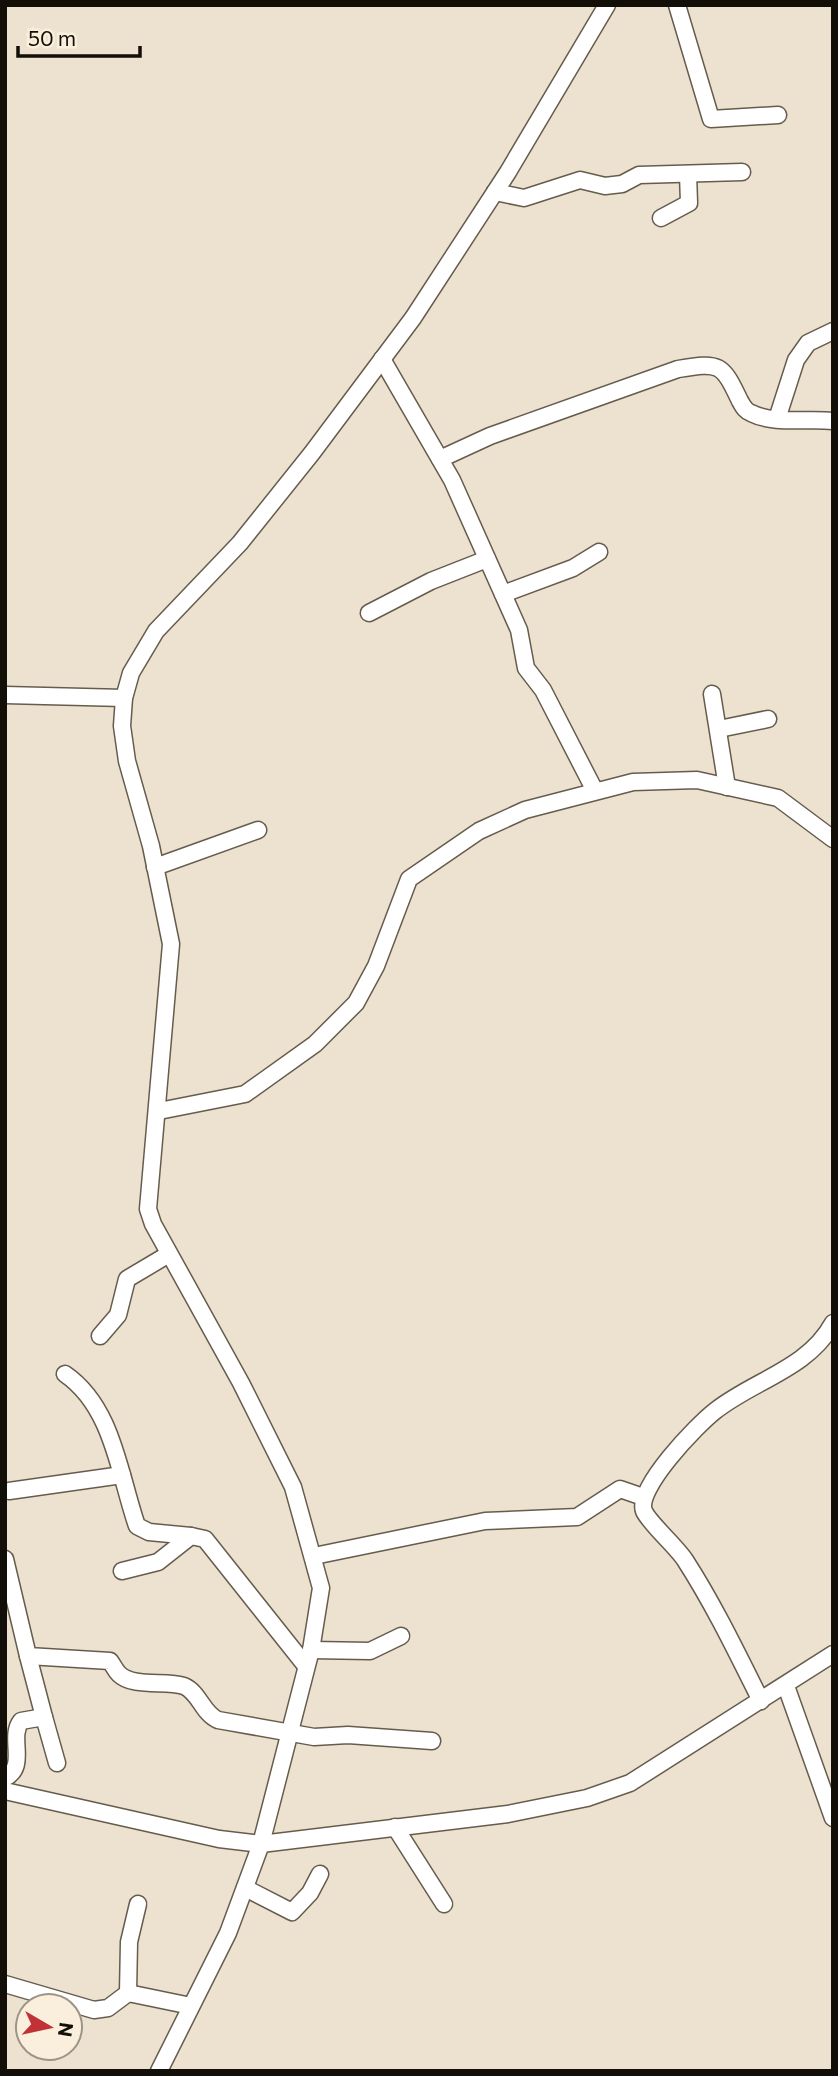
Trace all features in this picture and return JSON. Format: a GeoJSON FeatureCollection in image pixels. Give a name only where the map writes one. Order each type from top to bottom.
{"type":"FeatureCollection","features":[{"type":"Feature","properties":{"kind":"street"},"geometry":{"type":"LineString","coordinates":[[159,2071],[228,1933],[261,1844],[291,1731],[321,1588],[293,1487],[241,1382],[169,1254],[148,1209],[159,1111],[171,944],[155,867],[127,761],[122,726],[124,698],[131,673],[156,631],[240,543],[414,318],[495,192],[607,5]]}},
{"type":"Feature","properties":{"kind":"street"},"geometry":{"type":"LineString","coordinates":[[677,5],[711,119],[778,115]]}},
{"type":"Feature","properties":{"kind":"street"},"geometry":{"type":"LineString","coordinates":[[495,192],[524,198],[580,180],[605,186],[622,184],[639,175],[742,172]]}},
{"type":"Feature","properties":{"kind":"street"},"geometry":{"type":"LineString","coordinates":[[662,218],[689,204],[688,174]]}},
{"type":"Feature","properties":{"kind":"street"},"geometry":{"type":"LineString","coordinates":[[777,419],[796,360],[808,343],[833,331]]}},
{"type":"Feature","properties":{"kind":"street"},"geometry":{"type":"LineString","coordinates":[[382,359],[440,459],[519,631],[526,668],[543,691],[595,791]]}},
{"type":"Feature","properties":{"kind":"street"},"geometry":{"type":"LineString","coordinates":[[440,459],[490,436],[678,369],[706,364],[718,366],[726,372],[744,409],[752,414],[777,419],[833,421]]}},
{"type":"Feature","properties":{"kind":"street"},"geometry":{"type":"LineString","coordinates":[[503,594],[573,568],[599,552]]}},
{"type":"Feature","properties":{"kind":"street"},"geometry":{"type":"LineString","coordinates":[[369,613],[431,581],[488,559]]}},
{"type":"Feature","properties":{"kind":"street"},"geometry":{"type":"LineString","coordinates":[[712,694],[727,788]]}},
{"type":"Feature","properties":{"kind":"street"},"geometry":{"type":"LineString","coordinates":[[5,695],[124,698]]}},
{"type":"Feature","properties":{"kind":"street"},"geometry":{"type":"LineString","coordinates":[[719,729],[768,719]]}},
{"type":"Feature","properties":{"kind":"street"},"geometry":{"type":"LineString","coordinates":[[159,1111],[245,1094],[270,1079],[316,1044],[356,1003],[376,966],[410,879],[479,831],[526,810],[633,782],[697,780],[778,798],[833,839]]}},
{"type":"Feature","properties":{"kind":"street"},"geometry":{"type":"LineString","coordinates":[[155,867],[258,830]]}},
{"type":"Feature","properties":{"kind":"street"},"geometry":{"type":"LineString","coordinates":[[100,1336],[118,1315],[127,1279],[169,1254]]}},
{"type":"Feature","properties":{"kind":"street"},"geometry":{"type":"LineString","coordinates":[[761,1701],[705,1592],[674,1544],[644,1512],[643,1497],[649,1483],[690,1433],[717,1409],[816,1348],[833,1323]]}},
{"type":"Feature","properties":{"kind":"street"},"geometry":{"type":"LineString","coordinates":[[65,1374],[79,1384],[103,1421],[137,1526],[149,1532],[205,1539],[308,1658]]}},
{"type":"Feature","properties":{"kind":"street"},"geometry":{"type":"LineString","coordinates":[[9,1490],[122,1475]]}},
{"type":"Feature","properties":{"kind":"street"},"geometry":{"type":"LineString","coordinates":[[314,1556],[485,1521],[577,1517],[620,1489],[643,1497]]}},
{"type":"Feature","properties":{"kind":"street"},"geometry":{"type":"LineString","coordinates":[[122,1571],[158,1562],[191,1536]]}},
{"type":"Feature","properties":{"kind":"street"},"geometry":{"type":"LineString","coordinates":[[5,1559],[57,1763]]}},
{"type":"Feature","properties":{"kind":"street"},"geometry":{"type":"LineString","coordinates":[[308,1658],[370,1651],[401,1636]]}},
{"type":"Feature","properties":{"kind":"street"},"geometry":{"type":"LineString","coordinates":[[5,1791],[219,1839],[261,1844],[450,1823],[536,1809],[587,1798],[630,1783],[833,1654]]}},
{"type":"Feature","properties":{"kind":"street"},"geometry":{"type":"LineString","coordinates":[[28,1656],[100,1658],[110,1661],[120,1675],[129,1679],[185,1687],[197,1697],[207,1715],[218,1720],[314,1737],[348,1735],[432,1741]]}},
{"type":"Feature","properties":{"kind":"street"},"geometry":{"type":"LineString","coordinates":[[786,1685],[833,1818]]}},
{"type":"Feature","properties":{"kind":"street"},"geometry":{"type":"LineString","coordinates":[[5,1778],[14,1773],[17,1767],[18,1725],[21,1721],[44,1717]]}},
{"type":"Feature","properties":{"kind":"street"},"geometry":{"type":"LineString","coordinates":[[395,1827],[444,1904]]}},
{"type":"Feature","properties":{"kind":"street"},"geometry":{"type":"LineString","coordinates":[[245,1888],[292,1912],[310,1893],[320,1874]]}},
{"type":"Feature","properties":{"kind":"street"},"geometry":{"type":"LineString","coordinates":[[128,1993],[129,1942],[138,1904]]}},
{"type":"Feature","properties":{"kind":"street"},"geometry":{"type":"LineString","coordinates":[[5,1984],[94,2010],[108,2008],[128,1993],[191,2006]]}}]}
